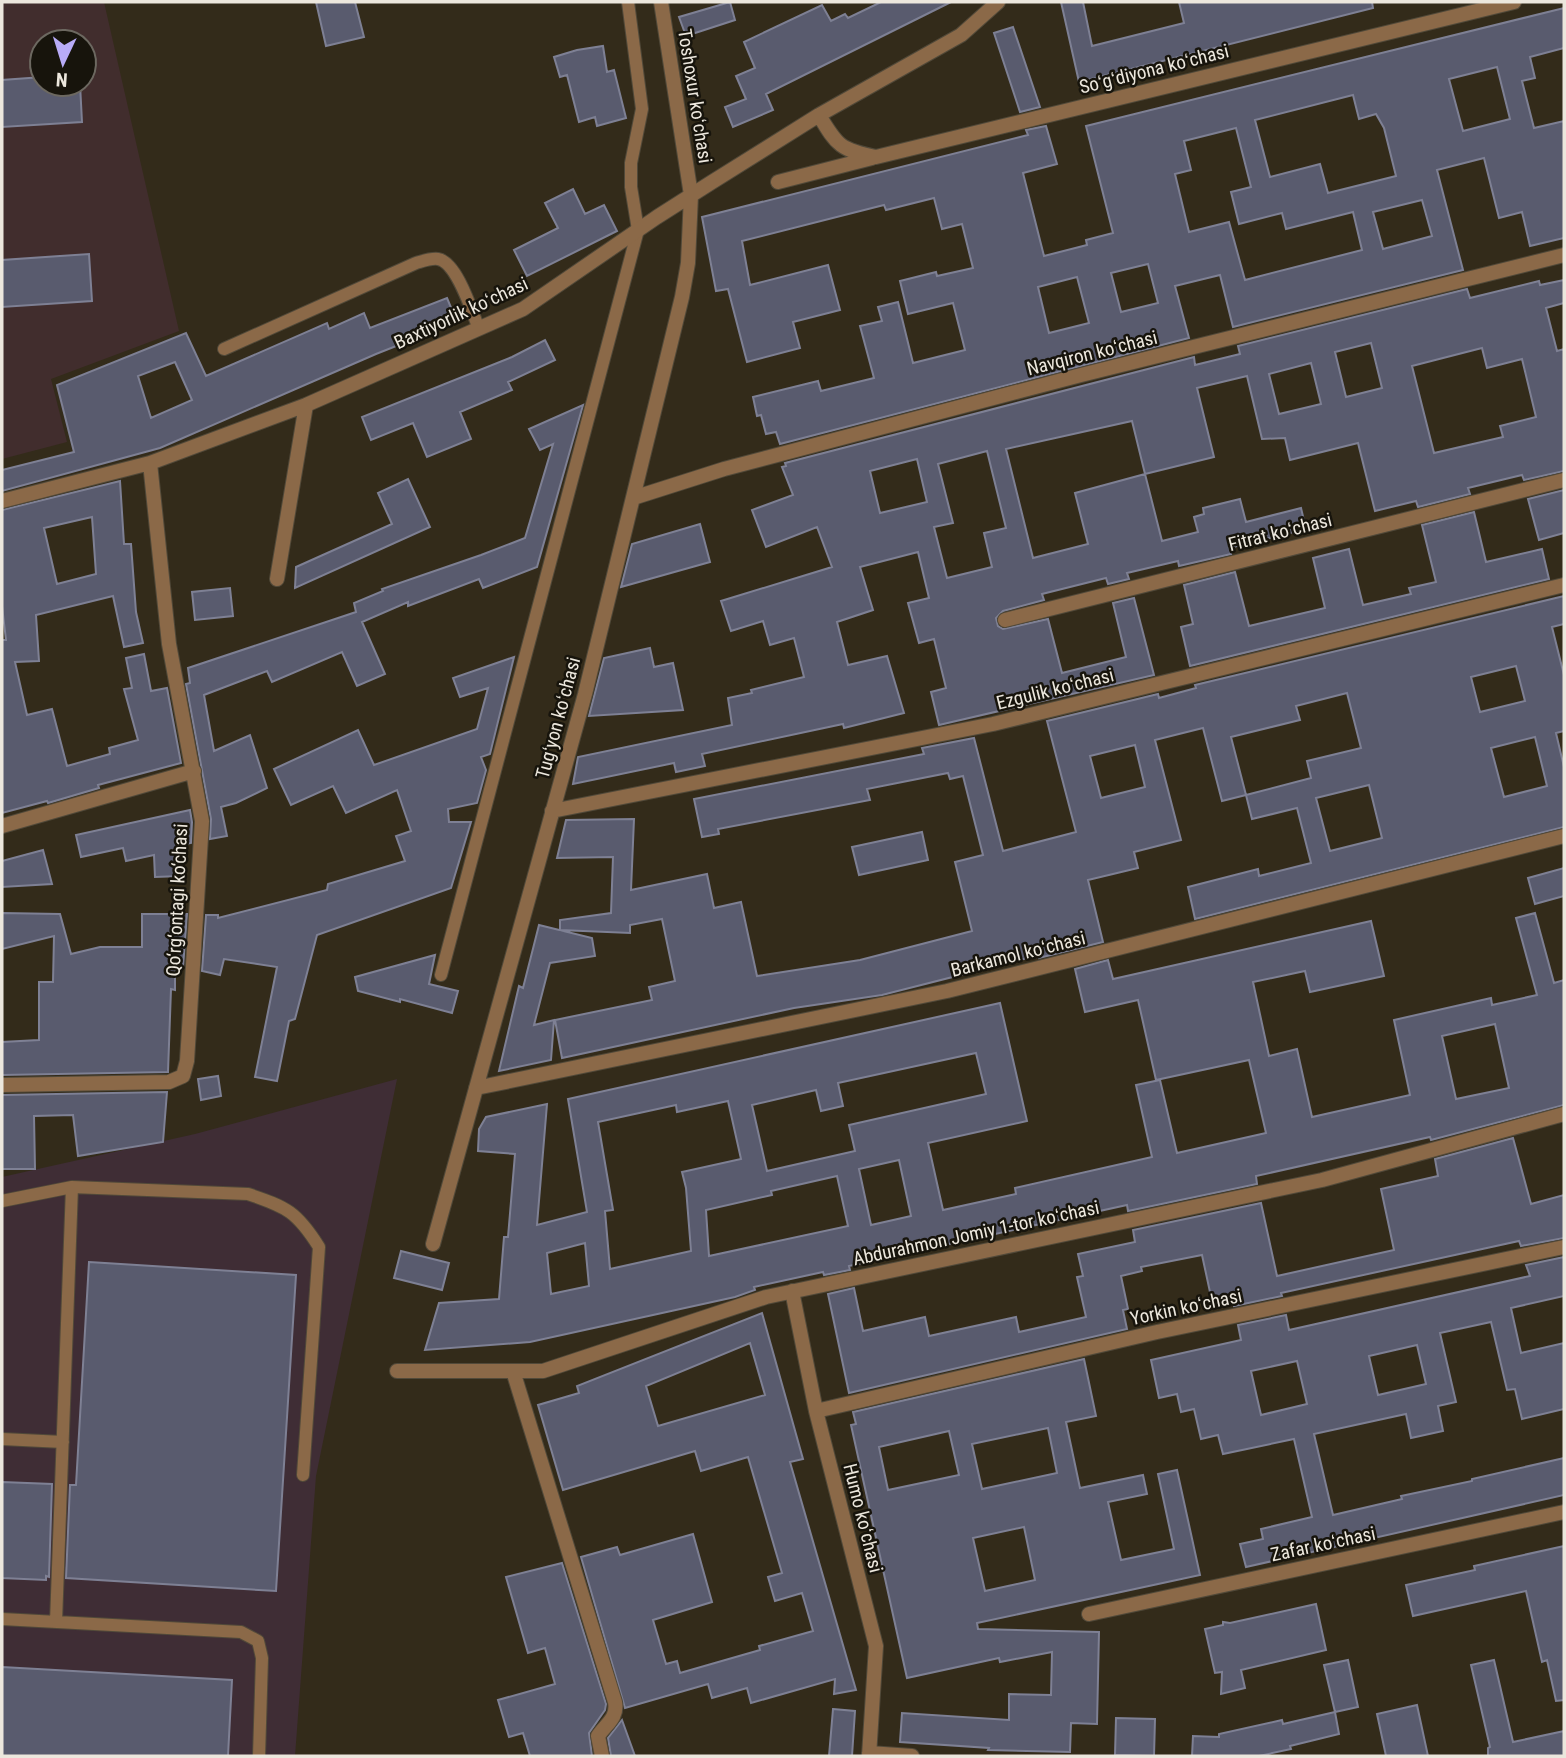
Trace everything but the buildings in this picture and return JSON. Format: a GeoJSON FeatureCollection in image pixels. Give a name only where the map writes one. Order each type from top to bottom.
{"type":"FeatureCollection","features":[{"type":"Feature","properties":{"kind":"street","name":"Toshoxur koʻchasi"},"geometry":{"type":"LineString","coordinates":[[662,2],[691,195]]}},
{"type":"Feature","properties":{"kind":"street","name":"Baxtiyorlik koʻchasi"},"geometry":{"type":"LineString","coordinates":[[2,501],[150,463],[306,405],[523,309],[691,195],[819,115],[961,35],[998,2]]}},
{"type":"Feature","properties":{"kind":"street","name":"Soʻgʻdiyona koʻchasi"},"geometry":{"type":"LineString","coordinates":[[778,182],[1514,2]]}},
{"type":"Feature","properties":{"kind":"street"},"geometry":{"type":"LineString","coordinates":[[819,115],[833,139],[849,151],[876,157]]}},
{"type":"Feature","properties":{"kind":"street","name":"Tugʻyon koʻchasi"},"geometry":{"type":"LineString","coordinates":[[433,1244],[585,694],[682,297],[688,263],[691,195]]}},
{"type":"Feature","properties":{"kind":"street","name":"Navqiron koʻchasi"},"geometry":{"type":"LineString","coordinates":[[633,498],[724,469],[1028,389],[1564,255]]}},
{"type":"Feature","properties":{"kind":"street"},"geometry":{"type":"LineString","coordinates":[[277,579],[306,405]]}},
{"type":"Feature","properties":{"kind":"street","name":"Qo‘rg‘ontagi ko‘chasi"},"geometry":{"type":"LineString","coordinates":[[2,1085],[169,1082],[183,1076],[187,1061],[202,821],[169,644],[150,463]]}},
{"type":"Feature","properties":{"kind":"street","name":"Fitrat koʻchasi"},"geometry":{"type":"LineString","coordinates":[[1005,620],[1564,480]]}},
{"type":"Feature","properties":{"kind":"street","name":"Ezgulik koʻchasi"},"geometry":{"type":"LineString","coordinates":[[552,811],[993,724],[1564,585]]}},
{"type":"Feature","properties":{"kind":"street"},"geometry":{"type":"LineString","coordinates":[[2,826],[194,771]]}},
{"type":"Feature","properties":{"kind":"street","name":"Barkamol koʻchasi"},"geometry":{"type":"LineString","coordinates":[[475,1088],[947,991],[1564,836]]}},
{"type":"Feature","properties":{"kind":"street","name":"Abdurahmon Jomiy 1-tor koʻchasi"},"geometry":{"type":"LineString","coordinates":[[397,1371],[543,1371],[766,1297],[1322,1180],[1564,1114]]}},
{"type":"Feature","properties":{"kind":"street","name":"Yorkin koʻchasi"},"geometry":{"type":"LineString","coordinates":[[816,1411],[1157,1332],[1564,1247]]}},
{"type":"Feature","properties":{"kind":"street","name":"Humo koʻchasi"},"geometry":{"type":"LineString","coordinates":[[792,1291],[816,1411],[876,1646],[869,1755]]}},
{"type":"Feature","properties":{"kind":"street"},"geometry":{"type":"LineString","coordinates":[[513,1371],[615,1702],[613,1718],[598,1736],[602,1756]]}},
{"type":"Feature","properties":{"kind":"street","name":"Zafar koʻchasi"},"geometry":{"type":"LineString","coordinates":[[1090,1614],[1564,1512]]}},
{"type":"Feature","properties":{"kind":"street"},"geometry":{"type":"LineString","coordinates":[[869,1755],[912,1756]]}},
{"type":"Feature","properties":{"kind":"lane"},"geometry":{"type":"LineString","coordinates":[[441,975],[638,230],[631,187],[631,163],[642,109],[628,2]]}},
{"type":"Feature","properties":{"kind":"lane"},"geometry":{"type":"LineString","coordinates":[[224,349],[416,263],[435,258],[447,262],[454,271],[479,329]]}},
{"type":"Feature","properties":{"kind":"lane"},"geometry":{"type":"LineString","coordinates":[[56,1622],[72,1187]]}},
{"type":"Feature","properties":{"kind":"lane"},"geometry":{"type":"LineString","coordinates":[[2,1201],[72,1187],[248,1194],[276,1203],[302,1220],[319,1247],[303,1475]]}},
{"type":"Feature","properties":{"kind":"lane"},"geometry":{"type":"LineString","coordinates":[[2,1439],[63,1442]]}},
{"type":"Feature","properties":{"kind":"lane"},"geometry":{"type":"LineString","coordinates":[[2,1619],[241,1632],[258,1641],[262,1658],[259,1756]]}},
{"type":"Feature","properties":{"kind":"shaded area"},"geometry":{"type":"Polygon","coordinates":[[[2,2],[104,2],[179,331],[51,379],[67,442],[2,459],[2,2]]]}},
{"type":"Feature","properties":{"kind":"shaded area"},"geometry":{"type":"Polygon","coordinates":[[[397,1079],[316,1476],[295,1756],[2,1756],[2,1177],[195,1134],[397,1079]]]}}]}
